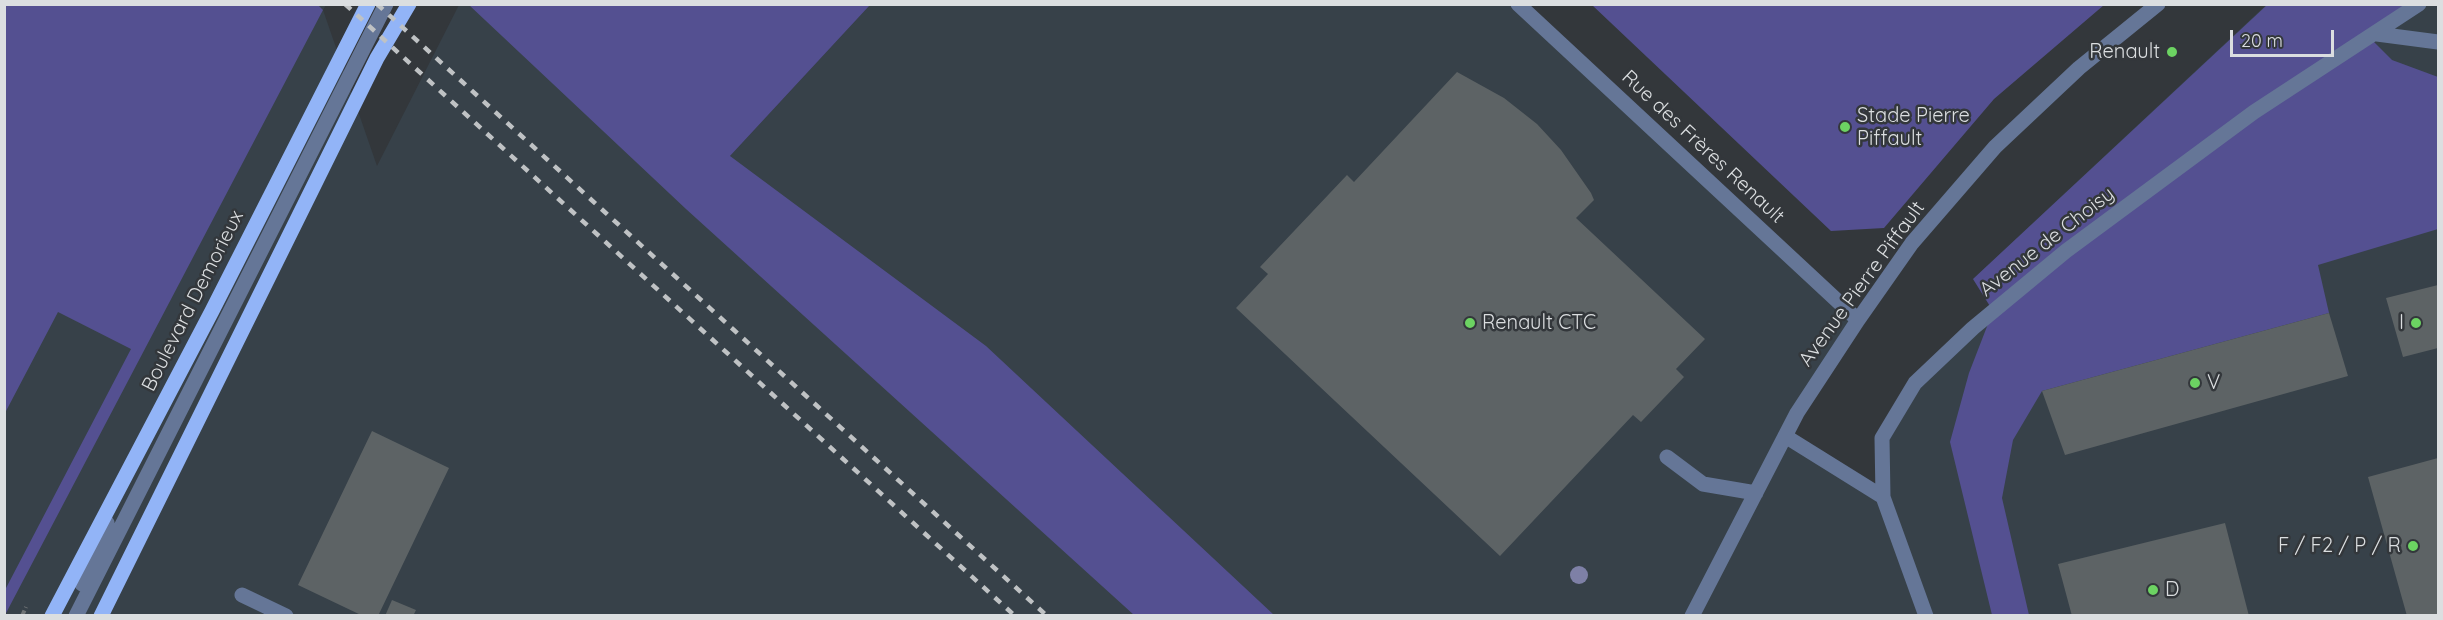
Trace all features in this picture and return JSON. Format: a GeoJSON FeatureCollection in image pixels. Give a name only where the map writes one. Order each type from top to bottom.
{"type":"FeatureCollection","features":[{"type":"Feature","properties":{"kind":"main road","name":"Boulevard Demorieux"},"geometry":{"type":"LineString","coordinates":[[51,615],[368,4]]}},
{"type":"Feature","properties":{"kind":"main road"},"geometry":{"type":"LineString","coordinates":[[101,615],[377,58],[409,4]]}},
{"type":"Feature","properties":{"kind":"street"},"geometry":{"type":"LineString","coordinates":[[76,615],[386,4]]}},
{"type":"Feature","properties":{"kind":"street","name":"Rue des Frères Renault"},"geometry":{"type":"LineString","coordinates":[[1518,4],[1858,320]]}},
{"type":"Feature","properties":{"kind":"street","name":"Avenue Pierre Piffault"},"geometry":{"type":"LineString","coordinates":[[1692,615],[1797,413],[1912,243],[1995,147],[2079,68],[2158,4]]}},
{"type":"Feature","properties":{"kind":"street","name":"Avenue de Choisy"},"geometry":{"type":"LineString","coordinates":[[1926,615],[1883,497],[1882,438],[1915,383],[1973,328],[2066,251],[2254,112],[2377,34],[2419,4]]}},
{"type":"Feature","properties":{"kind":"street"},"geometry":{"type":"LineString","coordinates":[[2377,34],[2439,42]]}},
{"type":"Feature","properties":{"kind":"street"},"geometry":{"type":"LineString","coordinates":[[1785,436],[1883,497]]}},
{"type":"Feature","properties":{"kind":"street"},"geometry":{"type":"LineString","coordinates":[[69,615],[136,454]]}},
{"type":"Feature","properties":{"kind":"street"},"geometry":{"type":"LineString","coordinates":[[1667,457],[1703,484],[1756,493]]}},
{"type":"Feature","properties":{"kind":"street"},"geometry":{"type":"LineString","coordinates":[[242,595],[286,615]]}},
{"type":"Feature","properties":{"kind":"shaded area"},"geometry":{"type":"Polygon","coordinates":[[[5,4],[317,4],[323,10],[5,615],[5,590],[131,349],[58,312],[5,413],[5,4]]]}},
{"type":"Feature","properties":{"kind":"shaded area"},"geometry":{"type":"Polygon","coordinates":[[[4,5],[326,5],[323,10],[377,166],[459,5],[470,5],[730,156],[870,5],[1518,5],[1858,320],[1785,436],[1882,497],[1882,438],[1915,383],[1993,311],[1973,279],[2266,5],[2438,5],[2438,615],[5,615],[4,5]]]}},
{"type":"Feature","properties":{"kind":"shaded area"},"geometry":{"type":"Polygon","coordinates":[[[469,5],[870,5],[730,156],[986,346],[1274,615],[1134,615],[686,209],[469,5]]]}},
{"type":"Feature","properties":{"kind":"shaded area","name":"Stade Pierre Piffault"},"geometry":{"type":"Polygon","coordinates":[[[1592,5],[2104,5],[1994,99],[1884,228],[1831,231],[1592,5]]]}},
{"type":"Feature","properties":{"kind":"shaded area"},"geometry":{"type":"Polygon","coordinates":[[[2267,5],[2406,5],[2366,34],[2392,60],[2438,77],[2438,229],[2318,265],[2329,313],[2042,391],[2013,440],[2002,498],[2029,615],[1992,615],[1950,442],[1969,373],[1993,311],[1973,279],[2267,5]]]}},
{"type":"Feature","properties":{"kind":"building","name":"Renault CTC"},"geometry":{"type":"Polygon","coordinates":[[[1457,72],[1504,98],[1537,124],[1561,150],[1594,200],[1576,218],[1705,339],[1676,369],[1684,377],[1641,422],[1633,415],[1500,556],[1236,308],[1268,274],[1260,267],[1347,175],[1354,182],[1457,72]]]}},
{"type":"Feature","properties":{"kind":"building","name":"I"},"geometry":{"type":"Polygon","coordinates":[[[2438,285],[2438,348],[2403,357],[2386,298],[2438,285]]]}},
{"type":"Feature","properties":{"kind":"building","name":"V"},"geometry":{"type":"Polygon","coordinates":[[[2329,313],[2348,376],[2065,455],[2042,391],[2329,313]]]}},
{"type":"Feature","properties":{"kind":"building"},"geometry":{"type":"Polygon","coordinates":[[[372,431],[449,468],[378,616],[363,616],[298,585],[372,431]]]}},
{"type":"Feature","properties":{"kind":"building","name":"F / F2 / P / R"},"geometry":{"type":"Polygon","coordinates":[[[2438,458],[2438,616],[2407,616],[2368,477],[2438,458]]]}},
{"type":"Feature","properties":{"kind":"building","name":"D"},"geometry":{"type":"Polygon","coordinates":[[[2225,523],[2249,616],[2072,616],[2058,564],[2225,523]]]}},
{"type":"Feature","properties":{"kind":"building"},"geometry":{"type":"Polygon","coordinates":[[[392,600],[416,610],[413,616],[385,616],[392,600]]]}},
{"type":"Feature","properties":{"kind":"railway"},"geometry":{"type":"LineString","coordinates":[[345,4],[1015,616]]}},
{"type":"Feature","properties":{"kind":"railway"},"geometry":{"type":"LineString","coordinates":[[377,4],[1047,616]]}},
{"type":"Feature","properties":{"kind":"place","name":"Renault"},"geometry":{"type":"Point","coordinates":[2172,52]}},
{"type":"Feature","properties":{"kind":"place","name":"Stade Pierre Piffault"},"geometry":{"type":"Point","coordinates":[1845,127]}},
{"type":"Feature","properties":{"kind":"place","name":"Renault CTC"},"geometry":{"type":"Point","coordinates":[1470,323]}},
{"type":"Feature","properties":{"kind":"place","name":"I"},"geometry":{"type":"Point","coordinates":[2416,323]}},
{"type":"Feature","properties":{"kind":"place","name":"V"},"geometry":{"type":"Point","coordinates":[2195,383]}},
{"type":"Feature","properties":{"kind":"place","name":"F / F2 / P / R"},"geometry":{"type":"Point","coordinates":[2413,546]}},
{"type":"Feature","properties":{"kind":"place","name":"D"},"geometry":{"type":"Point","coordinates":[2153,590]}}]}
